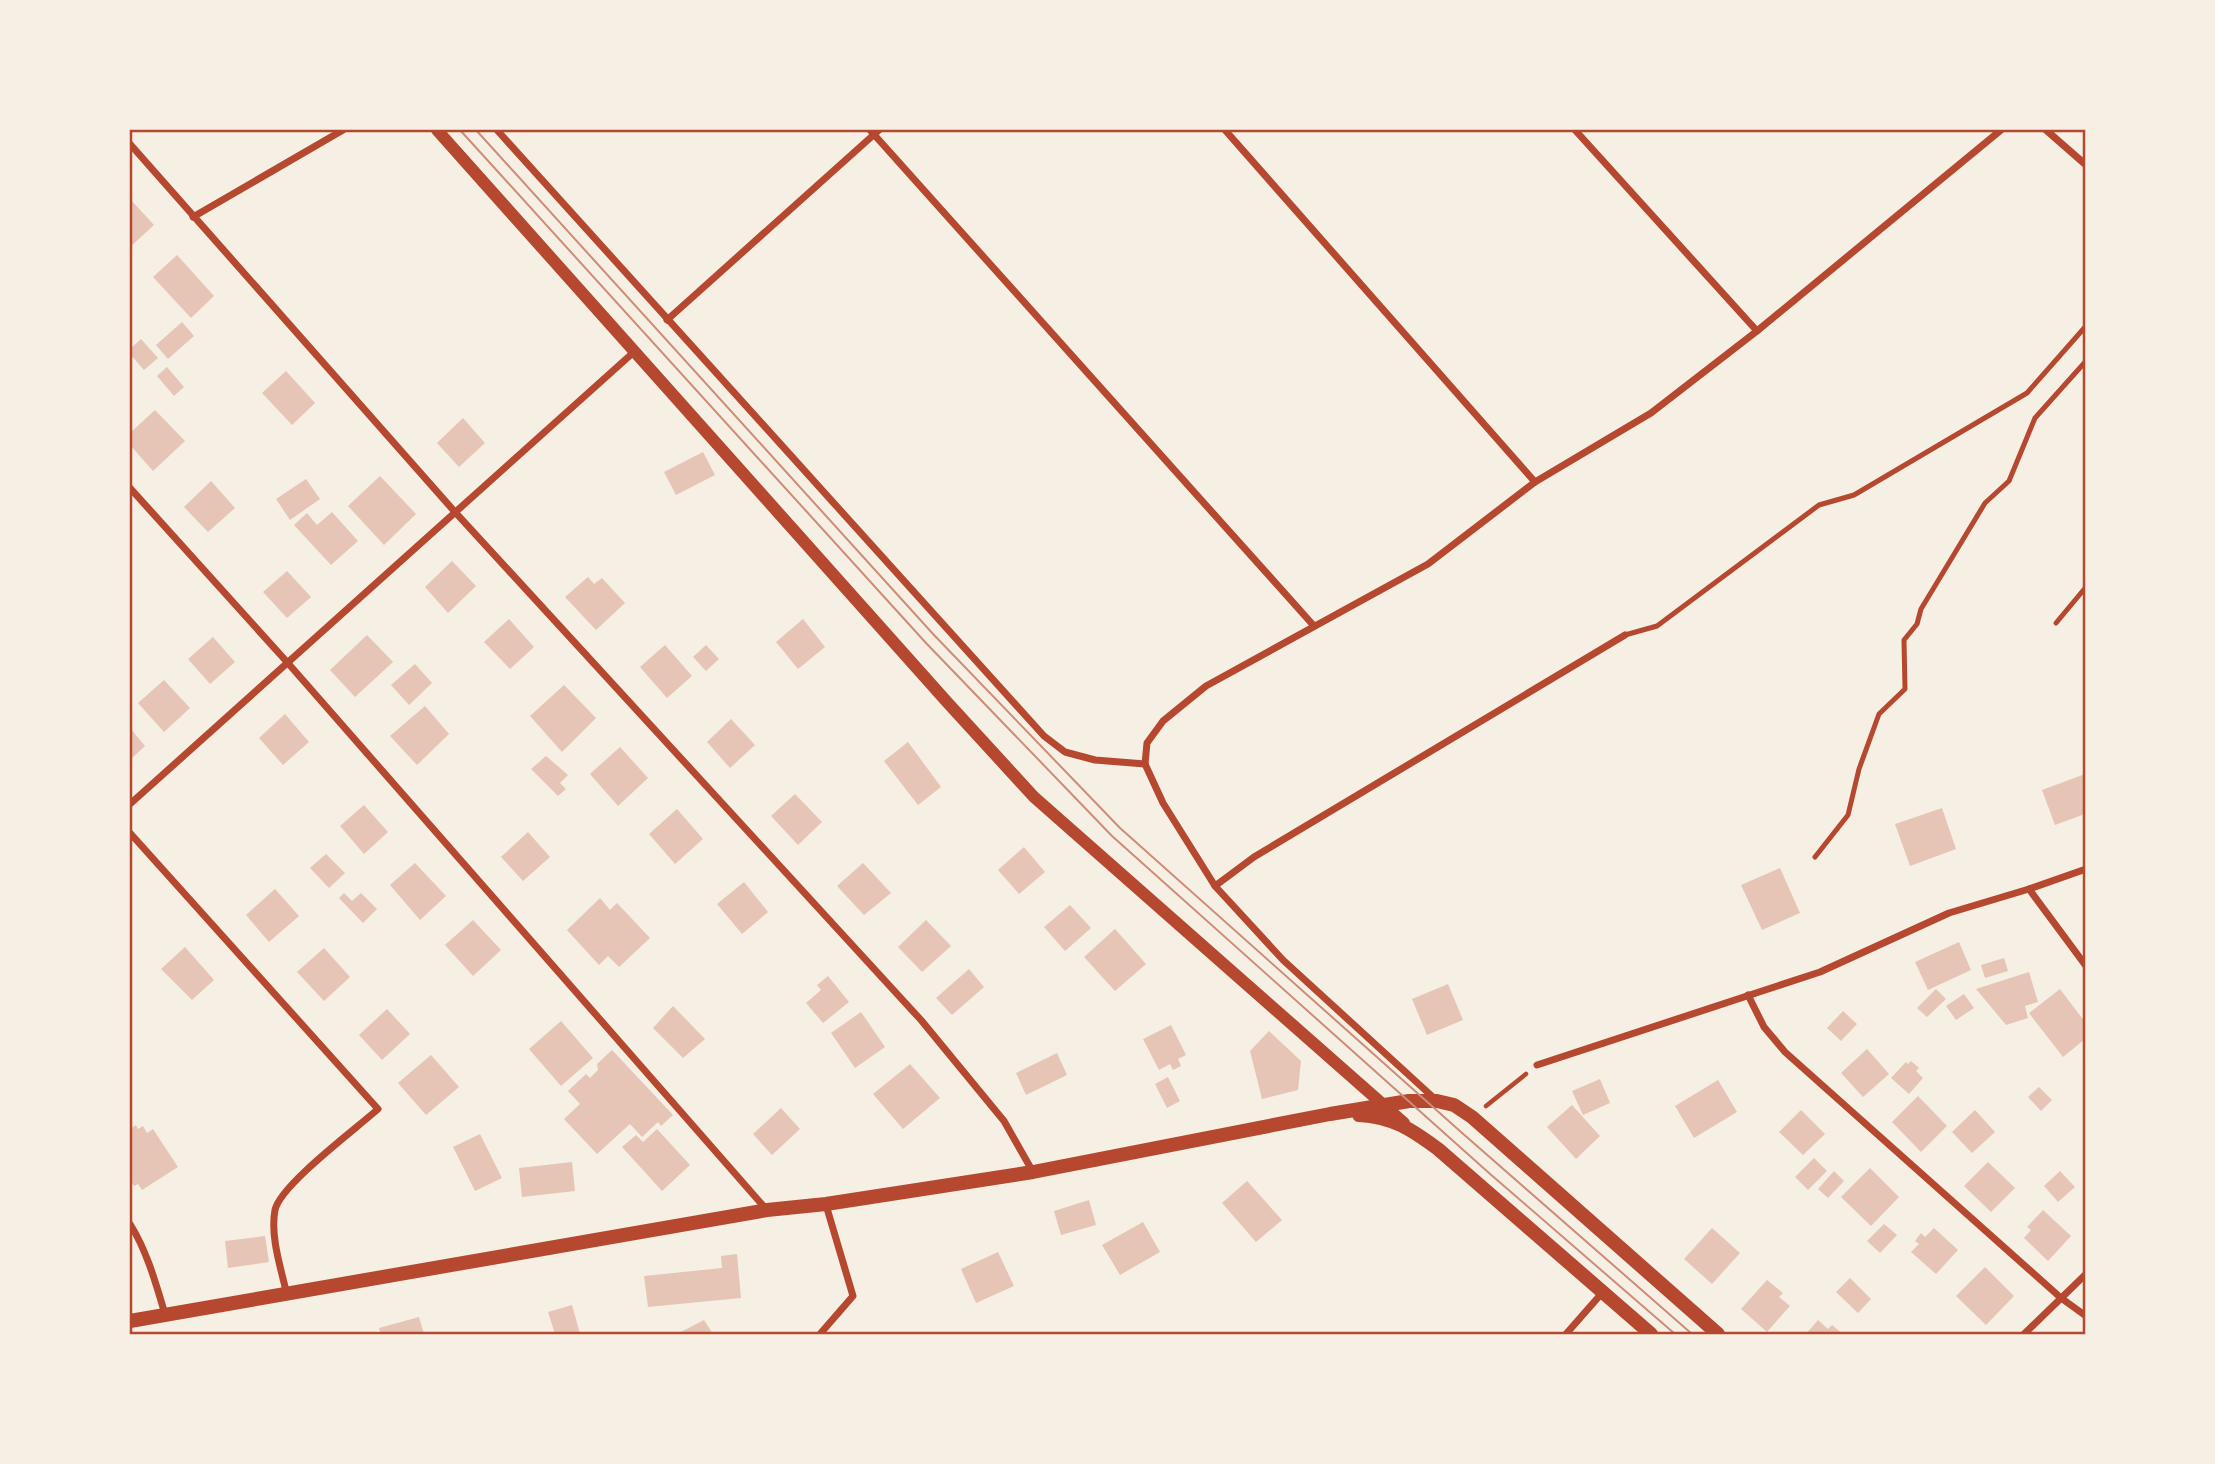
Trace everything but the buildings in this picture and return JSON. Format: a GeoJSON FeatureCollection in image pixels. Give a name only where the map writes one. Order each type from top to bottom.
{"type":"FeatureCollection","features":[{"type":"Feature","properties":{"kind":"main road"},"geometry":{"type":"LineString","coordinates":[[130,1321],[767,1210],[826,1204],[1033,1172],[1330,1114],[1409,1101],[1437,1101],[1454,1105],[1472,1117],[1718,1335]]}},
{"type":"Feature","properties":{"kind":"main road"},"geometry":{"type":"LineString","coordinates":[[1330,1114],[1380,1116],[1410,1128],[1438,1149],[1651,1335]]}},
{"type":"Feature","properties":{"kind":"street"},"geometry":{"type":"LineString","coordinates":[[194,217],[343,130]]}},
{"type":"Feature","properties":{"kind":"street"},"geometry":{"type":"LineString","coordinates":[[437,130],[1034,797],[1410,1128]]}},
{"type":"Feature","properties":{"kind":"street"},"geometry":{"type":"LineString","coordinates":[[497,130],[1044,736],[1065,752],[1094,760],[1145,764]]}},
{"type":"Feature","properties":{"kind":"street"},"geometry":{"type":"LineString","coordinates":[[1225,130],[1535,482]]}},
{"type":"Feature","properties":{"kind":"street"},"geometry":{"type":"LineString","coordinates":[[1575,130],[1757,331]]}},
{"type":"Feature","properties":{"kind":"street"},"geometry":{"type":"LineString","coordinates":[[1437,1101],[1283,960],[1215,886],[1164,803],[1145,764],[1147,743],[1163,721],[1206,686],[1428,564],[1535,482],[1651,413],[1757,331],[2001,130]]}},
{"type":"Feature","properties":{"kind":"street"},"geometry":{"type":"LineString","coordinates":[[2046,130],[2085,165]]}},
{"type":"Feature","properties":{"kind":"street"},"geometry":{"type":"LineString","coordinates":[[667,320],[875,131],[1314,626]]}},
{"type":"Feature","properties":{"kind":"street"},"geometry":{"type":"LineString","coordinates":[[130,144],[455,512],[921,1020],[1004,1121],[1033,1172]]}},
{"type":"Feature","properties":{"kind":"street"},"geometry":{"type":"LineString","coordinates":[[130,804],[635,351]]}},
{"type":"Feature","properties":{"kind":"street"},"geometry":{"type":"LineString","coordinates":[[130,488],[287,662],[767,1210]]}},
{"type":"Feature","properties":{"kind":"street"},"geometry":{"type":"LineString","coordinates":[[1215,886],[1254,857],[1625,635]]}},
{"type":"Feature","properties":{"kind":"street"},"geometry":{"type":"LineString","coordinates":[[130,832],[379,1109],[294,1181],[275,1208],[275,1241],[287,1295]]}},
{"type":"Feature","properties":{"kind":"street"},"geometry":{"type":"LineString","coordinates":[[1537,1065],[1820,972],[1949,913],[2085,869]]}},
{"type":"Feature","properties":{"kind":"street"},"geometry":{"type":"LineString","coordinates":[[2029,889],[2085,966]]}},
{"type":"Feature","properties":{"kind":"street"},"geometry":{"type":"LineString","coordinates":[[1748,995],[1764,1027],[1785,1052],[2061,1298],[2085,1316]]}},
{"type":"Feature","properties":{"kind":"street"},"geometry":{"type":"LineString","coordinates":[[820,1335],[853,1296],[826,1204]]}},
{"type":"Feature","properties":{"kind":"street"},"geometry":{"type":"LineString","coordinates":[[130,1224],[154,1277],[165,1315]]}},
{"type":"Feature","properties":{"kind":"street"},"geometry":{"type":"LineString","coordinates":[[2024,1335],[2085,1274]]}},
{"type":"Feature","properties":{"kind":"street"},"geometry":{"type":"LineString","coordinates":[[1566,1335],[1603,1292]]}},
{"type":"Feature","properties":{"kind":"lane"},"geometry":{"type":"LineString","coordinates":[[1625,635],[1657,626],[1819,505],[1854,495],[2027,393],[2085,326]]}},
{"type":"Feature","properties":{"kind":"lane"},"geometry":{"type":"LineString","coordinates":[[1815,857],[1849,815],[1859,769],[1879,714],[1905,689],[1905,640],[1917,624],[1921,609],[1985,503],[2009,481],[2035,418],[2085,361]]}},
{"type":"Feature","properties":{"kind":"lane"},"geometry":{"type":"LineString","coordinates":[[2056,623],[2085,587]]}},
{"type":"Feature","properties":{"kind":"path"},"geometry":{"type":"LineString","coordinates":[[1472,1117],[1537,1065]]}},
{"type":"Feature","properties":{"kind":"tram line"},"geometry":{"type":"LineString","coordinates":[[460,130],[926,643],[1112,836],[1489,1173],[1675,1334]]}},
{"type":"Feature","properties":{"kind":"tram line"},"geometry":{"type":"LineString","coordinates":[[476,130],[934,635],[1120,828],[1692,1334]]}}]}
